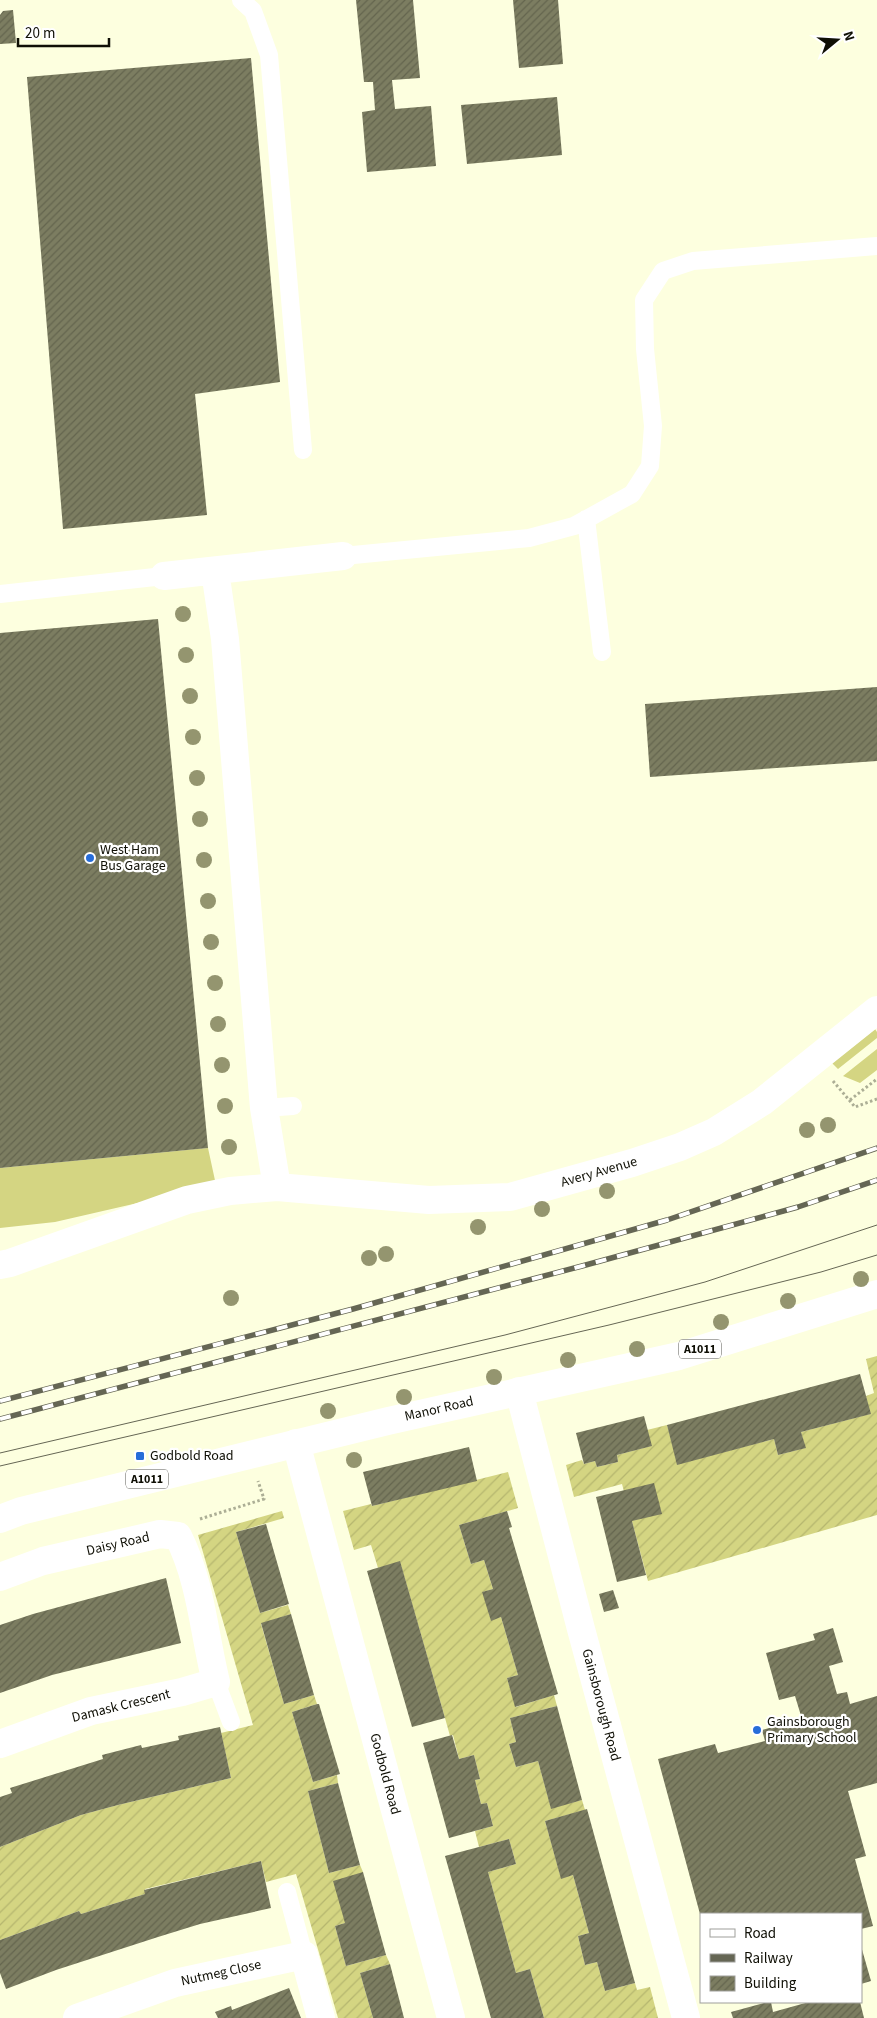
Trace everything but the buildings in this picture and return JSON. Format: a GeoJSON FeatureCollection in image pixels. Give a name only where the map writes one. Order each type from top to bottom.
{"type":"FeatureCollection","features":[{"type":"Feature","properties":{"kind":"street"},"geometry":{"type":"LineString","coordinates":[[164,576],[343,556]]}},
{"type":"Feature","properties":{"kind":"street"},"geometry":{"type":"LineString","coordinates":[[215,571],[225,639],[264,1108],[277,1188]]}},
{"type":"Feature","properties":{"kind":"street","name":"Avery Avenue"},"geometry":{"type":"LineString","coordinates":[[0,1265],[187,1200],[230,1192],[277,1188],[429,1200],[510,1197],[632,1162],[680,1147],[714,1132],[762,1102],[877,1010]]}},
{"type":"Feature","properties":{"kind":"street","name":"Manor Road"},"geometry":{"type":"LineString","coordinates":[[0,1519],[21,1511],[296,1444],[519,1391],[680,1356],[877,1294]]}},
{"type":"Feature","properties":{"kind":"street","name":"Gainsborough Road"},"geometry":{"type":"LineString","coordinates":[[519,1391],[583,1639],[686,2018]]}},
{"type":"Feature","properties":{"kind":"street","name":"Godbold Road"},"geometry":{"type":"LineString","coordinates":[[296,1444],[451,2018]]}},
{"type":"Feature","properties":{"kind":"street","name":"Daisy Road"},"geometry":{"type":"LineString","coordinates":[[0,1577],[43,1561],[142,1538],[160,1534],[178,1536]]}},
{"type":"Feature","properties":{"kind":"street"},"geometry":{"type":"LineString","coordinates":[[178,1536],[185,1550],[199,1600],[216,1682]]}},
{"type":"Feature","properties":{"kind":"street","name":"Damask Crescent"},"geometry":{"type":"LineString","coordinates":[[0,1744],[90,1711],[182,1692],[216,1682]]}},
{"type":"Feature","properties":{"kind":"street"},"geometry":{"type":"LineString","coordinates":[[304,1955],[321,2018]]}},
{"type":"Feature","properties":{"kind":"street","name":"Nutmeg Close"},"geometry":{"type":"LineString","coordinates":[[77,2018],[175,1983],[304,1955]]}},
{"type":"Feature","properties":{"kind":"lane"},"geometry":{"type":"LineString","coordinates":[[241,0],[253,11],[269,55],[303,450]]}},
{"type":"Feature","properties":{"kind":"lane"},"geometry":{"type":"LineString","coordinates":[[343,556],[529,538],[574,526],[632,494],[650,466],[653,426],[645,348],[644,300],[663,271],[693,261],[877,246]]}},
{"type":"Feature","properties":{"kind":"lane"},"geometry":{"type":"LineString","coordinates":[[586,519],[602,652]]}},
{"type":"Feature","properties":{"kind":"lane"},"geometry":{"type":"LineString","coordinates":[[0,594],[164,576]]}},
{"type":"Feature","properties":{"kind":"lane"},"geometry":{"type":"LineString","coordinates":[[264,1108],[293,1106]]}},
{"type":"Feature","properties":{"kind":"lane"},"geometry":{"type":"LineString","coordinates":[[216,1682],[231,1722]]}},
{"type":"Feature","properties":{"kind":"lane"},"geometry":{"type":"LineString","coordinates":[[287,1892],[304,1955]]}},
{"type":"Feature","properties":{"kind":"path"},"geometry":{"type":"LineString","coordinates":[[832,1079],[855,1106],[877,1099]]}},
{"type":"Feature","properties":{"kind":"path"},"geometry":{"type":"LineString","coordinates":[[850,1100],[877,1079]]}},
{"type":"Feature","properties":{"kind":"path"},"geometry":{"type":"LineString","coordinates":[[178,1536],[198,1520],[264,1499],[256,1474]]}},
{"type":"Feature","properties":{"kind":"shaded area"},"geometry":{"type":"Polygon","coordinates":[[[875,1029],[877,1038],[838,1069],[832,1063],[875,1029]]]}},
{"type":"Feature","properties":{"kind":"shaded area"},"geometry":{"type":"Polygon","coordinates":[[[877,1049],[877,1070],[860,1083],[843,1076],[877,1049]]]}},
{"type":"Feature","properties":{"kind":"shaded area"},"geometry":{"type":"Polygon","coordinates":[[[208,1148],[216,1185],[55,1222],[0,1228],[0,1168],[208,1148]]]}},
{"type":"Feature","properties":{"kind":"shaded area"},"geometry":{"type":"Polygon","coordinates":[[[877,1356],[877,1515],[648,1581],[622,1484],[574,1497],[566,1465],[582,1460],[584,1464],[595,1461],[597,1467],[618,1462],[617,1455],[651,1446],[647,1430],[667,1425],[678,1464],[774,1439],[778,1455],[805,1448],[801,1432],[870,1414],[866,1396],[874,1393],[866,1359],[877,1356]]]}},
{"type":"Feature","properties":{"kind":"shaded area"},"geometry":{"type":"Polygon","coordinates":[[[508,1472],[518,1508],[459,1525],[471,1564],[484,1560],[493,1589],[483,1592],[491,1620],[501,1617],[518,1675],[507,1678],[516,1707],[554,1695],[557,1706],[510,1718],[516,1742],[509,1744],[516,1767],[538,1761],[551,1808],[582,1800],[585,1810],[545,1821],[561,1878],[573,1875],[589,1933],[578,1936],[585,1965],[597,1962],[605,1991],[635,1983],[637,1990],[650,1987],[658,2018],[544,2018],[530,1969],[516,1973],[488,1872],[516,1864],[509,1839],[479,1847],[475,1831],[493,1826],[487,1803],[481,1804],[475,1780],[480,1779],[474,1755],[459,1759],[453,1735],[450,1736],[400,1562],[378,1568],[371,1545],[354,1550],[343,1511],[371,1504],[372,1506],[508,1472]]]}},
{"type":"Feature","properties":{"kind":"shaded area"},"geometry":{"type":"Polygon","coordinates":[[[282,1511],[284,1518],[236,1532],[260,1613],[288,1605],[291,1614],[261,1624],[284,1704],[314,1695],[317,1704],[292,1712],[313,1782],[337,1775],[338,1783],[308,1791],[329,1873],[360,1865],[363,1872],[345,1923],[335,1926],[346,1966],[386,1955],[390,1964],[360,1973],[373,2018],[338,2018],[296,1874],[266,1882],[261,1861],[145,1889],[145,1894],[81,1914],[79,1911],[0,1940],[0,1847],[81,1815],[231,1778],[221,1733],[253,1725],[198,1535],[282,1511]]]}},
{"type":"Feature","properties":{"kind":"tram line"},"geometry":{"type":"LineString","coordinates":[[0,1453],[505,1335],[705,1282],[877,1225]]}},
{"type":"Feature","properties":{"kind":"tram line"},"geometry":{"type":"LineString","coordinates":[[0,1466],[609,1325],[821,1272],[877,1255]]}},
{"type":"Feature","properties":{"kind":"railway"},"geometry":{"type":"LineString","coordinates":[[0,1401],[353,1309],[667,1220],[877,1148]]}},
{"type":"Feature","properties":{"kind":"railway"},"geometry":{"type":"LineString","coordinates":[[0,1419],[582,1266],[798,1207],[877,1180]]}},
{"type":"Feature","properties":{"kind":"place","name":"West Ham Bus Garage"},"geometry":{"type":"Point","coordinates":[90,858]}},
{"type":"Feature","properties":{"kind":"place","name":"Godbold Road"},"geometry":{"type":"Point","coordinates":[140,1456]}},
{"type":"Feature","properties":{"kind":"place","name":"Gainsborough Primary School"},"geometry":{"type":"Point","coordinates":[757,1730]}}]}
